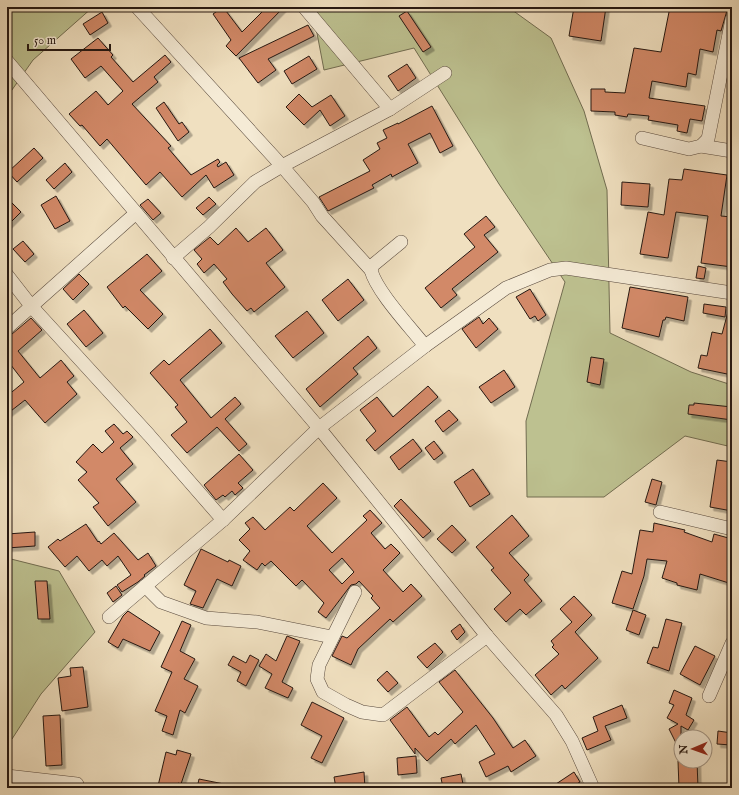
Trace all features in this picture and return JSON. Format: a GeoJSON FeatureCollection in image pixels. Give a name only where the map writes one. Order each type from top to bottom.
{"type":"FeatureCollection","features":[{"type":"Feature","properties":{"kind":"street"},"geometry":{"type":"LineString","coordinates":[[137,7],[282,166],[313,202],[322,216],[371,270],[372,276],[380,288],[425,346]]}},
{"type":"Feature","properties":{"kind":"street"},"geometry":{"type":"LineString","coordinates":[[304,7],[390,108]]}},
{"type":"Feature","properties":{"kind":"street"},"geometry":{"type":"LineString","coordinates":[[701,146],[708,139],[732,19]]}},
{"type":"Feature","properties":{"kind":"street"},"geometry":{"type":"LineString","coordinates":[[7,61],[319,428],[487,636],[556,715],[572,741],[593,788]]}},
{"type":"Feature","properties":{"kind":"street"},"geometry":{"type":"LineString","coordinates":[[173,258],[209,227],[255,182],[390,108],[445,73]]}},
{"type":"Feature","properties":{"kind":"street"},"geometry":{"type":"LineString","coordinates":[[642,138],[689,149],[701,146],[732,151]]}},
{"type":"Feature","properties":{"kind":"street"},"geometry":{"type":"LineString","coordinates":[[7,328],[136,213]]}},
{"type":"Feature","properties":{"kind":"street"},"geometry":{"type":"LineString","coordinates":[[371,270],[373,265],[401,242]]}},
{"type":"Feature","properties":{"kind":"street"},"geometry":{"type":"LineString","coordinates":[[109,616],[223,520],[319,428],[425,346],[506,288],[531,277],[561,269],[591,270],[732,293]]}},
{"type":"Feature","properties":{"kind":"street"},"geometry":{"type":"LineString","coordinates":[[7,275],[32,307],[149,435],[223,520]]}},
{"type":"Feature","properties":{"kind":"street"},"geometry":{"type":"LineString","coordinates":[[660,512],[732,529]]}},
{"type":"Feature","properties":{"kind":"street"},"geometry":{"type":"LineString","coordinates":[[145,586],[161,602],[206,618],[257,622],[332,637]]}},
{"type":"Feature","properties":{"kind":"street"},"geometry":{"type":"LineString","coordinates":[[355,592],[319,665],[317,679],[323,692],[362,712],[383,715],[487,636]]}},
{"type":"Feature","properties":{"kind":"street"},"geometry":{"type":"LineString","coordinates":[[709,696],[732,642]]}},
{"type":"Feature","properties":{"kind":"street"},"geometry":{"type":"LineString","coordinates":[[7,776],[77,784]]}},
{"type":"Feature","properties":{"kind":"green space"},"geometry":{"type":"Polygon","coordinates":[[[7,7],[93,7],[33,60],[7,97],[7,7]]]}},
{"type":"Feature","properties":{"kind":"green space"},"geometry":{"type":"Polygon","coordinates":[[[312,7],[508,7],[551,38],[584,111],[607,190],[610,333],[691,372],[732,385],[732,447],[685,436],[604,497],[527,497],[526,421],[565,282],[499,184],[414,48],[324,70],[312,7]]]}},
{"type":"Feature","properties":{"kind":"green space"},"geometry":{"type":"Polygon","coordinates":[[[7,558],[59,571],[95,632],[41,694],[12,739],[7,739],[7,558]]]}},
{"type":"Feature","properties":{"kind":"building"},"geometry":{"type":"Polygon","coordinates":[[[223,7],[242,32],[267,7],[284,7],[236,56],[226,46],[231,40],[213,14],[223,7]]]}},
{"type":"Feature","properties":{"kind":"building"},"geometry":{"type":"Polygon","coordinates":[[[574,7],[606,7],[601,41],[569,36],[574,7]]]}},
{"type":"Feature","properties":{"kind":"building"},"geometry":{"type":"Polygon","coordinates":[[[670,7],[728,7],[721,31],[717,30],[713,52],[700,49],[696,75],[688,73],[686,87],[652,81],[649,98],[705,106],[702,121],[690,119],[687,133],[677,131],[678,125],[648,120],[649,116],[628,114],[627,117],[615,115],[615,112],[591,111],[591,89],[605,89],[605,92],[625,93],[634,48],[661,52],[670,7]]]}},
{"type":"Feature","properties":{"kind":"building"},"geometry":{"type":"Polygon","coordinates":[[[407,11],[431,47],[423,52],[399,16],[407,11]]]}},
{"type":"Feature","properties":{"kind":"building"},"geometry":{"type":"Polygon","coordinates":[[[102,12],[108,23],[90,35],[83,24],[102,12]]]}},
{"type":"Feature","properties":{"kind":"building"},"geometry":{"type":"Polygon","coordinates":[[[308,25],[314,36],[268,59],[276,70],[258,83],[239,58],[308,25]]]}},
{"type":"Feature","properties":{"kind":"building"},"geometry":{"type":"Polygon","coordinates":[[[98,38],[113,55],[111,57],[133,82],[165,55],[171,62],[154,77],[158,82],[132,104],[171,146],[168,148],[191,175],[218,159],[220,162],[217,165],[218,167],[226,162],[234,175],[214,188],[206,175],[182,197],[160,172],[146,185],[107,139],[100,146],[82,125],[80,126],[69,114],[96,91],[108,105],[123,91],[101,66],[85,78],[71,59],[98,38]]]}},
{"type":"Feature","properties":{"kind":"building"},"geometry":{"type":"Polygon","coordinates":[[[309,56],[317,69],[292,84],[284,71],[309,56]]]}},
{"type":"Feature","properties":{"kind":"building"},"geometry":{"type":"Polygon","coordinates":[[[407,64],[416,78],[398,91],[388,76],[407,64]]]}},
{"type":"Feature","properties":{"kind":"building"},"geometry":{"type":"Polygon","coordinates":[[[299,94],[312,107],[331,95],[345,116],[330,126],[320,110],[304,125],[286,107],[299,94]]]}},
{"type":"Feature","properties":{"kind":"building"},"geometry":{"type":"Polygon","coordinates":[[[164,102],[179,124],[182,122],[189,132],[178,141],[156,108],[164,102]]]}},
{"type":"Feature","properties":{"kind":"building"},"geometry":{"type":"Polygon","coordinates":[[[432,106],[453,146],[440,153],[430,133],[408,144],[418,163],[392,177],[391,174],[372,185],[374,188],[328,211],[319,197],[370,171],[363,160],[380,149],[377,143],[387,138],[383,130],[398,124],[432,106]]]}},
{"type":"Feature","properties":{"kind":"building"},"geometry":{"type":"Polygon","coordinates":[[[34,148],[43,158],[17,182],[8,172],[34,148]]]}},
{"type":"Feature","properties":{"kind":"building"},"geometry":{"type":"Polygon","coordinates":[[[65,163],[72,172],[54,189],[46,180],[65,163]]]}},
{"type":"Feature","properties":{"kind":"building"},"geometry":{"type":"Polygon","coordinates":[[[684,169],[727,175],[721,216],[732,217],[732,267],[701,263],[708,216],[676,212],[668,258],[640,254],[648,212],[664,215],[669,179],[682,180],[684,169]]]}},
{"type":"Feature","properties":{"kind":"building"},"geometry":{"type":"Polygon","coordinates":[[[622,182],[650,184],[648,207],[621,205],[622,182]]]}},
{"type":"Feature","properties":{"kind":"building"},"geometry":{"type":"Polygon","coordinates":[[[56,196],[70,221],[55,229],[41,205],[56,196]]]}},
{"type":"Feature","properties":{"kind":"building"},"geometry":{"type":"Polygon","coordinates":[[[209,197],[216,204],[203,215],[196,208],[209,197]]]}},
{"type":"Feature","properties":{"kind":"building"},"geometry":{"type":"Polygon","coordinates":[[[7,198],[21,212],[7,226],[7,198]]]}},
{"type":"Feature","properties":{"kind":"building"},"geometry":{"type":"Polygon","coordinates":[[[148,199],[161,213],[153,220],[140,205],[148,199]]]}},
{"type":"Feature","properties":{"kind":"building"},"geometry":{"type":"Polygon","coordinates":[[[486,216],[495,227],[484,235],[498,252],[452,289],[457,295],[441,308],[425,288],[475,247],[464,234],[486,216]]]}},
{"type":"Feature","properties":{"kind":"building"},"geometry":{"type":"Polygon","coordinates":[[[236,228],[248,242],[266,228],[283,250],[266,263],[285,287],[254,312],[251,308],[247,311],[232,294],[223,282],[227,279],[214,264],[204,273],[197,264],[202,259],[194,250],[210,237],[218,245],[236,228]]]}},
{"type":"Feature","properties":{"kind":"building"},"geometry":{"type":"Polygon","coordinates":[[[23,241],[34,254],[25,262],[13,249],[23,241]]]}},
{"type":"Feature","properties":{"kind":"building"},"geometry":{"type":"Polygon","coordinates":[[[147,254],[162,271],[140,290],[163,314],[148,329],[125,306],[123,308],[107,287],[147,254]]]}},
{"type":"Feature","properties":{"kind":"building"},"geometry":{"type":"Polygon","coordinates":[[[698,266],[706,268],[704,279],[696,278],[698,266]]]}},
{"type":"Feature","properties":{"kind":"building"},"geometry":{"type":"Polygon","coordinates":[[[79,274],[89,284],[73,300],[63,289],[79,274]]]}},
{"type":"Feature","properties":{"kind":"building"},"geometry":{"type":"Polygon","coordinates":[[[348,279],[364,300],[338,321],[322,300],[348,279]]]}},
{"type":"Feature","properties":{"kind":"building"},"geometry":{"type":"Polygon","coordinates":[[[630,287],[688,297],[684,321],[666,317],[665,320],[663,320],[659,337],[622,328],[630,287]]]}},
{"type":"Feature","properties":{"kind":"building"},"geometry":{"type":"Polygon","coordinates":[[[530,289],[546,315],[538,321],[535,316],[530,319],[516,297],[530,289]]]}},
{"type":"Feature","properties":{"kind":"building"},"geometry":{"type":"Polygon","coordinates":[[[704,304],[726,307],[725,317],[703,313],[704,304]]]}},
{"type":"Feature","properties":{"kind":"building"},"geometry":{"type":"Polygon","coordinates":[[[729,308],[732,309],[732,375],[698,368],[701,355],[707,356],[712,332],[722,334],[729,308]]]}},
{"type":"Feature","properties":{"kind":"building"},"geometry":{"type":"Polygon","coordinates":[[[84,310],[103,333],[86,347],[67,324],[84,310]]]}},
{"type":"Feature","properties":{"kind":"building"},"geometry":{"type":"Polygon","coordinates":[[[307,311],[324,333],[293,358],[275,336],[307,311]]]}},
{"type":"Feature","properties":{"kind":"building"},"geometry":{"type":"Polygon","coordinates":[[[479,317],[483,324],[489,318],[498,329],[476,348],[462,329],[479,317]]]}},
{"type":"Feature","properties":{"kind":"building"},"geometry":{"type":"Polygon","coordinates":[[[31,318],[42,330],[18,351],[40,378],[61,360],[74,376],[67,382],[77,394],[45,423],[25,400],[7,414],[7,396],[24,382],[7,360],[7,336],[12,334],[31,318]]]}},
{"type":"Feature","properties":{"kind":"building"},"geometry":{"type":"Polygon","coordinates":[[[210,329],[222,343],[180,380],[211,418],[235,397],[241,404],[225,419],[247,444],[239,451],[217,427],[187,453],[171,435],[187,422],[175,407],[178,405],[150,373],[164,360],[169,365],[210,329]]]}},
{"type":"Feature","properties":{"kind":"building"},"geometry":{"type":"Polygon","coordinates":[[[368,336],[377,348],[353,368],[358,374],[320,407],[306,389],[368,336]]]}},
{"type":"Feature","properties":{"kind":"building"},"geometry":{"type":"Polygon","coordinates":[[[591,357],[604,359],[600,385],[587,382],[591,357]]]}},
{"type":"Feature","properties":{"kind":"building"},"geometry":{"type":"Polygon","coordinates":[[[504,370],[515,387],[491,403],[479,387],[504,370]]]}},
{"type":"Feature","properties":{"kind":"building"},"geometry":{"type":"Polygon","coordinates":[[[428,386],[438,397],[375,451],[366,440],[376,431],[360,410],[377,397],[393,417],[428,386]]]}},
{"type":"Feature","properties":{"kind":"building"},"geometry":{"type":"Polygon","coordinates":[[[694,403],[732,407],[732,420],[688,414],[689,405],[694,405],[694,403]]]}},
{"type":"Feature","properties":{"kind":"building"},"geometry":{"type":"Polygon","coordinates":[[[449,410],[458,420],[443,432],[435,421],[449,410]]]}},
{"type":"Feature","properties":{"kind":"building"},"geometry":{"type":"Polygon","coordinates":[[[114,424],[123,434],[127,431],[133,437],[120,448],[133,464],[116,479],[136,502],[108,526],[93,507],[99,503],[78,480],[87,472],[76,462],[93,444],[102,453],[114,442],[105,431],[114,424]]]}},
{"type":"Feature","properties":{"kind":"building"},"geometry":{"type":"Polygon","coordinates":[[[413,439],[422,451],[399,470],[390,457],[413,439]]]}},
{"type":"Feature","properties":{"kind":"building"},"geometry":{"type":"Polygon","coordinates":[[[434,441],[443,453],[434,460],[425,448],[434,441]]]}},
{"type":"Feature","properties":{"kind":"building"},"geometry":{"type":"Polygon","coordinates":[[[239,454],[253,470],[238,483],[243,488],[235,495],[232,491],[225,497],[223,495],[216,500],[204,485],[239,454]]]}},
{"type":"Feature","properties":{"kind":"building"},"geometry":{"type":"Polygon","coordinates":[[[717,460],[732,462],[732,511],[710,507],[717,460]]]}},
{"type":"Feature","properties":{"kind":"building"},"geometry":{"type":"Polygon","coordinates":[[[473,469],[490,494],[470,507],[454,482],[473,469]]]}},
{"type":"Feature","properties":{"kind":"building"},"geometry":{"type":"Polygon","coordinates":[[[652,479],[662,482],[656,505],[645,502],[652,479]]]}},
{"type":"Feature","properties":{"kind":"building"},"geometry":{"type":"Polygon","coordinates":[[[323,483],[337,498],[307,526],[332,553],[367,520],[363,516],[370,510],[382,523],[371,533],[385,549],[391,544],[400,553],[383,570],[403,592],[411,584],[422,596],[393,622],[390,619],[358,649],[351,665],[332,656],[342,636],[347,638],[380,608],[371,598],[373,596],[359,581],[356,584],[351,585],[326,618],[318,612],[324,603],[302,580],[296,586],[271,561],[265,566],[262,563],[257,570],[243,560],[250,551],[239,540],[250,529],[245,523],[253,517],[265,530],[290,507],[294,511],[323,483]],[[342,558],[329,570],[342,584],[354,572],[342,558]]]}},
{"type":"Feature","properties":{"kind":"building"},"geometry":{"type":"Polygon","coordinates":[[[401,499],[431,531],[423,538],[394,506],[401,499]]]}},
{"type":"Feature","properties":{"kind":"building"},"geometry":{"type":"Polygon","coordinates":[[[512,515],[529,536],[509,553],[529,575],[524,580],[542,601],[526,615],[520,609],[506,622],[494,609],[511,593],[491,570],[494,568],[476,547],[512,515]]]}},
{"type":"Feature","properties":{"kind":"building"},"geometry":{"type":"Polygon","coordinates":[[[654,523],[685,530],[684,532],[712,542],[714,534],[732,539],[732,584],[700,574],[697,590],[677,585],[677,583],[662,578],[667,561],[647,559],[644,576],[633,609],[612,603],[622,571],[632,574],[640,530],[653,532],[654,523]]]}},
{"type":"Feature","properties":{"kind":"building"},"geometry":{"type":"Polygon","coordinates":[[[86,524],[101,544],[114,533],[138,560],[148,553],[156,566],[144,575],[145,576],[138,582],[122,592],[117,585],[131,575],[118,556],[107,566],[102,560],[89,571],[77,556],[65,567],[48,547],[58,539],[60,541],[86,524]]]}},
{"type":"Feature","properties":{"kind":"building"},"geometry":{"type":"Polygon","coordinates":[[[452,525],[466,540],[452,553],[437,539],[452,525]]]}},
{"type":"Feature","properties":{"kind":"building"},"geometry":{"type":"Polygon","coordinates":[[[35,532],[35,546],[7,548],[7,534],[35,532]]]}},
{"type":"Feature","properties":{"kind":"building"},"geometry":{"type":"Polygon","coordinates":[[[201,549],[228,562],[229,560],[241,566],[232,586],[217,579],[203,608],[190,604],[196,591],[184,585],[201,549]]]}},
{"type":"Feature","properties":{"kind":"building"},"geometry":{"type":"Polygon","coordinates":[[[35,581],[47,581],[50,619],[38,619],[35,581]]]}},
{"type":"Feature","properties":{"kind":"building"},"geometry":{"type":"Polygon","coordinates":[[[116,586],[122,595],[113,602],[107,593],[116,586]]]}},
{"type":"Feature","properties":{"kind":"building"},"geometry":{"type":"Polygon","coordinates":[[[574,596],[592,615],[575,632],[598,658],[565,689],[562,685],[551,695],[535,675],[559,654],[552,647],[554,645],[551,641],[572,622],[560,609],[574,596]]]}},
{"type":"Feature","properties":{"kind":"building"},"geometry":{"type":"Polygon","coordinates":[[[633,610],[646,615],[639,635],[626,630],[633,610]]]}},
{"type":"Feature","properties":{"kind":"building"},"geometry":{"type":"Polygon","coordinates":[[[128,611],[160,632],[150,651],[123,639],[118,648],[108,642],[123,616],[128,611]]]}},
{"type":"Feature","properties":{"kind":"building"},"geometry":{"type":"Polygon","coordinates":[[[666,619],[682,623],[669,671],[647,663],[653,647],[658,648],[666,619]]]}},
{"type":"Feature","properties":{"kind":"building"},"geometry":{"type":"Polygon","coordinates":[[[182,621],[191,625],[180,651],[195,659],[184,679],[198,686],[185,713],[180,710],[173,735],[162,731],[167,716],[155,711],[172,672],[161,667],[182,621]]]}},
{"type":"Feature","properties":{"kind":"building"},"geometry":{"type":"Polygon","coordinates":[[[460,624],[465,632],[457,640],[451,631],[460,624]]]}},
{"type":"Feature","properties":{"kind":"building"},"geometry":{"type":"Polygon","coordinates":[[[287,636],[300,641],[282,682],[293,688],[288,698],[265,688],[272,674],[259,666],[266,654],[276,661],[287,636]]]}},
{"type":"Feature","properties":{"kind":"building"},"geometry":{"type":"Polygon","coordinates":[[[435,643],[443,652],[427,668],[417,657],[435,643]]]}},
{"type":"Feature","properties":{"kind":"building"},"geometry":{"type":"Polygon","coordinates":[[[695,646],[715,656],[700,685],[680,674],[695,646]]]}},
{"type":"Feature","properties":{"kind":"building"},"geometry":{"type":"Polygon","coordinates":[[[250,655],[259,660],[246,686],[237,681],[241,672],[228,665],[233,656],[246,663],[250,655]]]}},
{"type":"Feature","properties":{"kind":"building"},"geometry":{"type":"Polygon","coordinates":[[[83,667],[88,707],[62,711],[58,678],[71,676],[70,668],[83,667]]]}},
{"type":"Feature","properties":{"kind":"building"},"geometry":{"type":"Polygon","coordinates":[[[455,670],[493,718],[513,748],[525,740],[536,756],[511,772],[508,766],[486,777],[479,762],[495,754],[476,725],[455,744],[451,739],[427,761],[415,748],[415,754],[390,720],[407,707],[429,737],[435,732],[438,735],[463,712],[439,682],[455,670]]]}},
{"type":"Feature","properties":{"kind":"building"},"geometry":{"type":"Polygon","coordinates":[[[387,671],[398,683],[388,692],[377,680],[387,671]]]}},
{"type":"Feature","properties":{"kind":"building"},"geometry":{"type":"Polygon","coordinates":[[[674,690],[692,698],[686,715],[694,720],[689,729],[681,726],[681,729],[673,729],[673,737],[669,729],[678,724],[667,718],[674,705],[669,703],[674,690]]]}},
{"type":"Feature","properties":{"kind":"building"},"geometry":{"type":"Polygon","coordinates":[[[312,702],[344,718],[322,763],[311,758],[322,736],[301,725],[312,702]]]}},
{"type":"Feature","properties":{"kind":"building"},"geometry":{"type":"Polygon","coordinates":[[[622,705],[627,718],[605,726],[611,740],[587,750],[582,738],[598,731],[593,717],[622,705]]]}},
{"type":"Feature","properties":{"kind":"building"},"geometry":{"type":"Polygon","coordinates":[[[60,715],[62,765],[46,766],[43,716],[60,715]]]}},
{"type":"Feature","properties":{"kind":"building"},"geometry":{"type":"Polygon","coordinates":[[[718,731],[732,733],[731,745],[717,744],[718,731]]]}},
{"type":"Feature","properties":{"kind":"building"},"geometry":{"type":"Polygon","coordinates":[[[177,750],[191,754],[181,784],[178,783],[176,788],[158,786],[166,752],[176,755],[177,750]]]}},
{"type":"Feature","properties":{"kind":"building"},"geometry":{"type":"Polygon","coordinates":[[[416,756],[417,773],[398,775],[397,758],[416,756]]]}},
{"type":"Feature","properties":{"kind":"building"},"geometry":{"type":"Polygon","coordinates":[[[678,769],[697,769],[698,788],[679,788],[678,769]]]}},
{"type":"Feature","properties":{"kind":"building"},"geometry":{"type":"Polygon","coordinates":[[[364,772],[365,788],[336,788],[334,777],[364,772]]]}},
{"type":"Feature","properties":{"kind":"building"},"geometry":{"type":"Polygon","coordinates":[[[574,772],[580,782],[570,788],[550,788],[574,772]]]}},
{"type":"Feature","properties":{"kind":"building"},"geometry":{"type":"Polygon","coordinates":[[[461,774],[463,784],[443,788],[441,778],[461,774]]]}},
{"type":"Feature","properties":{"kind":"building"},"geometry":{"type":"Polygon","coordinates":[[[199,779],[224,784],[224,788],[197,788],[199,779]]]}}]}
